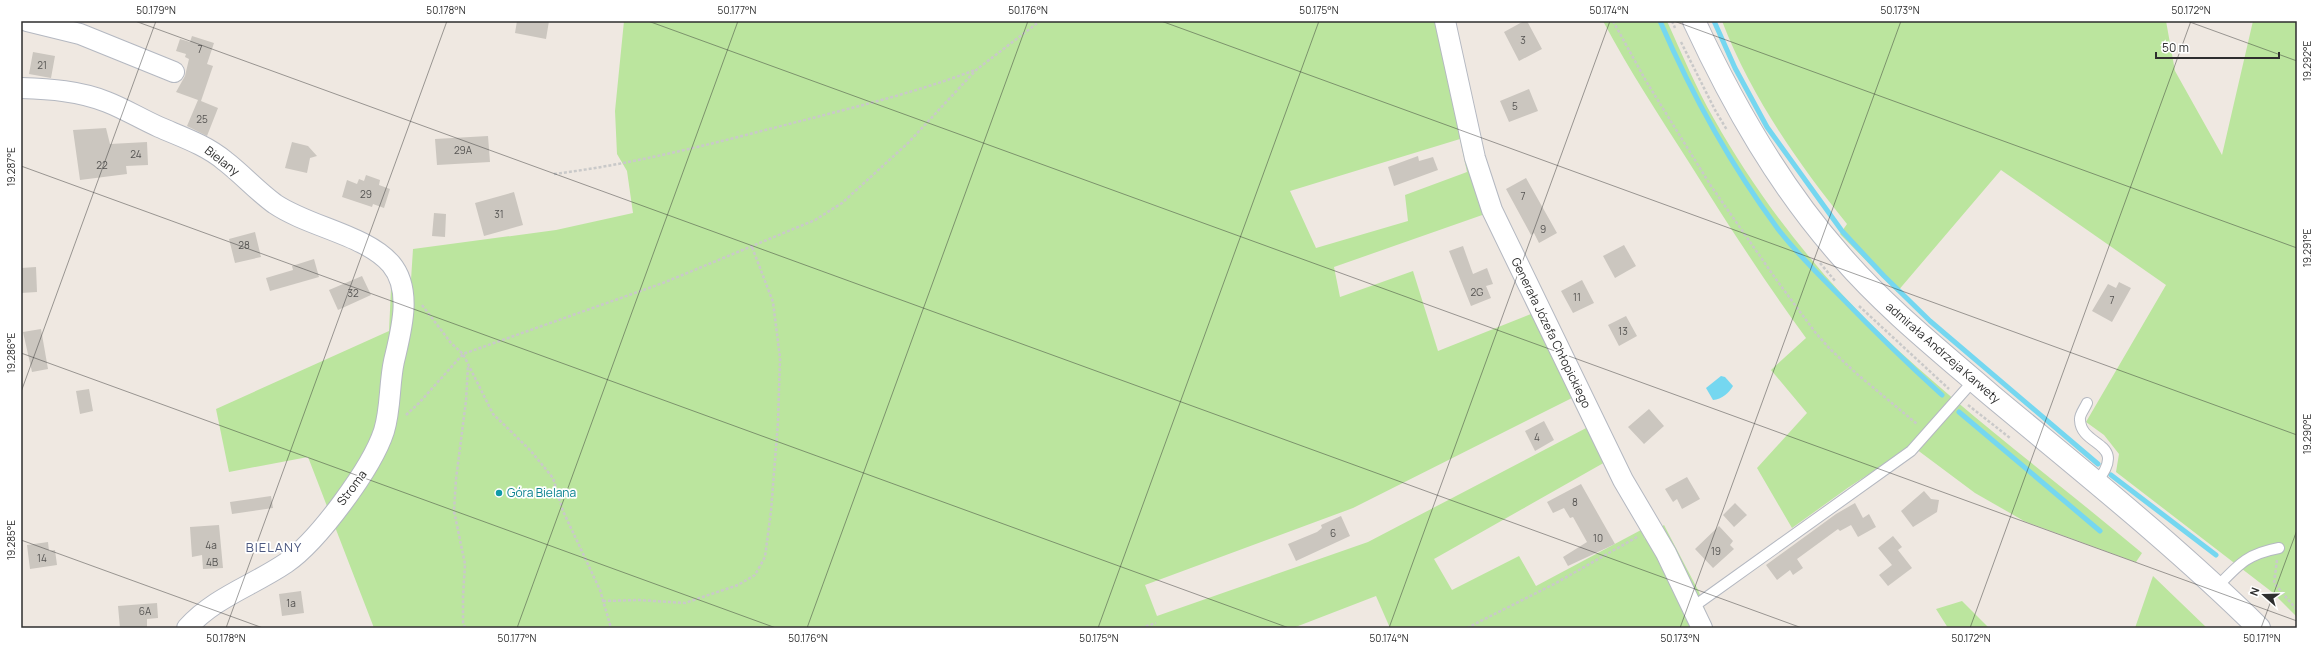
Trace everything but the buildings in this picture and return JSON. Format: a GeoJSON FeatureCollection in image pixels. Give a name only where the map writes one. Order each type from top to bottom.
{"type":"FeatureCollection","features":[{"type":"Feature","properties":{"kind":"main road","name":"admirała Andrzeja Karwety"},"geometry":{"type":"LineString","coordinates":[[1694,21],[1733,102],[1764,154],[1795,198],[1840,255],[1890,308],[2217,587],[2259,628]]}},
{"type":"Feature","properties":{"kind":"street"},"geometry":{"type":"LineString","coordinates":[[26,21],[80,34],[174,72]]}},
{"type":"Feature","properties":{"kind":"street","name":"Generała Józefa Chłopickiego"},"geometry":{"type":"LineString","coordinates":[[1446,21],[1476,158],[1492,210],[1590,415],[1623,480],[1666,553],[1702,628]]}},
{"type":"Feature","properties":{"kind":"street","name":"Bielany"},"geometry":{"type":"LineString","coordinates":[[21,88],[68,91],[106,102],[205,147],[225,160],[259,192],[296,216],[373,248],[390,264],[401,278]]}},
{"type":"Feature","properties":{"kind":"street","name":"Stroma"},"geometry":{"type":"LineString","coordinates":[[187,628],[201,612],[288,562],[315,538],[369,465],[384,431],[404,305],[401,278]]}},
{"type":"Feature","properties":{"kind":"lane"},"geometry":{"type":"LineString","coordinates":[[1693,607],[1911,452],[1974,380]]}},
{"type":"Feature","properties":{"kind":"lane"},"geometry":{"type":"LineString","coordinates":[[2087,403],[2079,418],[2081,426],[2108,456],[2109,463],[2105,472],[2096,483]]}},
{"type":"Feature","properties":{"kind":"lane"},"geometry":{"type":"LineString","coordinates":[[2217,587],[2240,563],[2259,552],[2279,548]]}},
{"type":"Feature","properties":{"kind":"path"},"geometry":{"type":"LineString","coordinates":[[384,431],[419,403],[464,354],[663,284],[815,220],[842,204],[908,143],[976,70],[1040,21]]}},
{"type":"Feature","properties":{"kind":"path"},"geometry":{"type":"LineString","coordinates":[[1613,21],[1646,81],[1712,186],[1778,282],[1815,332],[1830,349],[1905,416],[1929,432]]}},
{"type":"Feature","properties":{"kind":"path"},"geometry":{"type":"LineString","coordinates":[[554,174],[611,167],[667,155],[931,87],[976,70]]}},
{"type":"Feature","properties":{"kind":"path"},"geometry":{"type":"LineString","coordinates":[[603,601],[639,600],[685,603],[738,585],[755,575],[765,557],[771,511],[778,422],[780,358],[773,302],[752,247]]}},
{"type":"Feature","properties":{"kind":"path"},"geometry":{"type":"LineString","coordinates":[[419,302],[451,343],[464,354],[493,414],[530,450],[553,478],[563,511],[581,548],[603,601],[611,628]]}},
{"type":"Feature","properties":{"kind":"path"},"geometry":{"type":"LineString","coordinates":[[465,628],[463,622],[465,564],[454,511],[466,401],[468,365]]}},
{"type":"Feature","properties":{"kind":"path"},"geometry":{"type":"LineString","coordinates":[[1467,628],[1556,583],[1651,529]]}},
{"type":"Feature","properties":{"kind":"path"},"geometry":{"type":"LineString","coordinates":[[2279,548],[2274,583],[2297,610]]}},
{"type":"Feature","properties":{"kind":"path"},"geometry":{"type":"LineString","coordinates":[[1141,628],[1156,624]]}},
{"type":"Feature","properties":{"kind":"green space"},"geometry":{"type":"Polygon","coordinates":[[[624,21],[1438,21],[1488,213],[1334,267],[1340,297],[1413,271],[1438,351],[1536,312],[1576,396],[1353,508],[1145,585],[1157,616],[1368,542],[1590,426],[1607,461],[1434,559],[1452,590],[1519,556],[1536,586],[1641,530],[1645,539],[1664,525],[1699,592],[1711,628],[1390,628],[1376,596],[1293,628],[374,628],[308,457],[229,472],[216,409],[389,331],[391,289],[411,280],[413,249],[556,230],[633,213],[627,171],[617,154],[615,111],[624,21]],[[1460,139],[1290,191],[1316,248],[1408,221],[1405,195],[1467,172],[1460,139]]]}},
{"type":"Feature","properties":{"kind":"green space"},"geometry":{"type":"Polygon","coordinates":[[[1603,21],[1667,21],[1701,95],[1731,148],[1769,205],[1811,259],[1857,310],[1912,363],[1944,391],[2142,553],[2136,562],[2024,521],[1975,493],[1912,446],[1849,487],[1792,528],[1757,468],[1807,413],[1771,370],[1806,338],[1761,274],[1718,208],[1645,93],[1603,21]]]}},
{"type":"Feature","properties":{"kind":"green space"},"geometry":{"type":"Polygon","coordinates":[[[1722,21],[2166,21],[2175,71],[2222,155],[2253,21],[2297,21],[2297,617],[2272,592],[2116,472],[2119,454],[2104,435],[2086,422],[2166,285],[2001,170],[1897,292],[1840,234],[1847,224],[1810,177],[1761,102],[1734,49],[1722,21]]]}},
{"type":"Feature","properties":{"kind":"green space"},"geometry":{"type":"Polygon","coordinates":[[[2153,576],[2207,628],[2135,628],[2153,576]]]}},
{"type":"Feature","properties":{"kind":"green space"},"geometry":{"type":"Polygon","coordinates":[[[1962,601],[1989,628],[1948,628],[1936,609],[1962,601]]]}},
{"type":"Feature","properties":{"kind":"water"},"geometry":{"type":"Polygon","coordinates":[[[1721,376],[1725,377],[1733,386],[1725,395],[1713,400],[1706,388],[1721,376]]]}},
{"type":"Feature","properties":{"kind":"waterway"},"geometry":{"type":"LineString","coordinates":[[1660,21],[1685,76],[1713,128],[1760,204],[1778,229],[1817,273],[1891,347],[1942,395]]}},
{"type":"Feature","properties":{"kind":"waterway"},"geometry":{"type":"LineString","coordinates":[[1714,21],[1735,68],[1767,127],[1842,231],[1884,276],[1930,321],[2098,464]]}},
{"type":"Feature","properties":{"kind":"waterway"},"geometry":{"type":"LineString","coordinates":[[1959,412],[2100,531]]}},
{"type":"Feature","properties":{"kind":"waterway"},"geometry":{"type":"LineString","coordinates":[[2111,475],[2216,555]]}},
{"type":"Feature","properties":{"kind":"place","name":"Góra Bielana"},"geometry":{"type":"Point","coordinates":[499,493]}},
{"type":"Feature","properties":{"kind":"district","name":"BIELANY"},"geometry":{"type":"Point","coordinates":[274,547]}}]}
